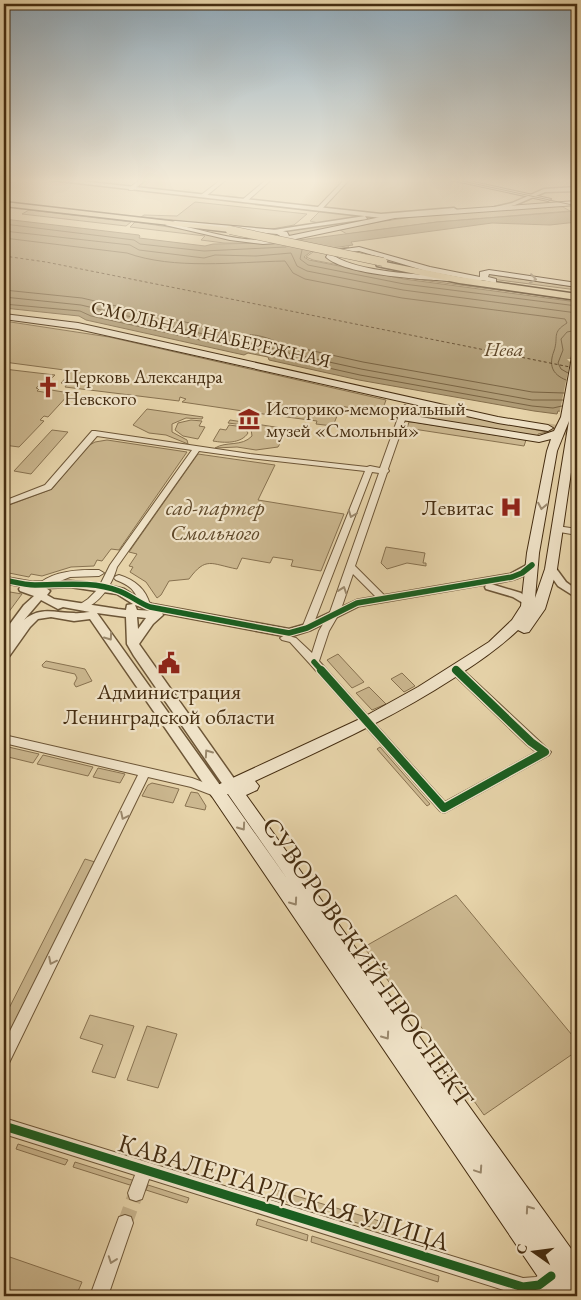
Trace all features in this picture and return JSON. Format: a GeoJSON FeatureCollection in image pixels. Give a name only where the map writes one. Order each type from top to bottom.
{"type":"FeatureCollection","features":[{"type":"Feature","properties":{"kind":"main road"},"geometry":{"type":"LineString","coordinates":[[242,240],[252,242],[278,240]]}},
{"type":"Feature","properties":{"kind":"main road"},"geometry":{"type":"LineString","coordinates":[[270,240],[459,280]]}},
{"type":"Feature","properties":{"kind":"main road"},"geometry":{"type":"LineString","coordinates":[[479,279],[428,269],[359,249],[340,250],[333,253],[330,257],[338,263],[360,268],[577,297]]}},
{"type":"Feature","properties":{"kind":"main road"},"geometry":{"type":"LineString","coordinates":[[381,263],[442,274],[577,293]]}},
{"type":"Feature","properties":{"kind":"main road"},"geometry":{"type":"LineString","coordinates":[[493,281],[484,278],[483,274],[489,272],[577,285]]}},
{"type":"Feature","properties":{"kind":"main road","name":"СМОЛЬНАЯ НАБЕРЕЖНАЯ"},"geometry":{"type":"LineString","coordinates":[[4,314],[91,324],[379,391]]}},
{"type":"Feature","properties":{"kind":"main road"},"geometry":{"type":"LineString","coordinates":[[459,673],[501,650],[524,629],[538,609],[551,568],[564,484],[574,441],[571,420],[577,357]]}},
{"type":"Feature","properties":{"kind":"main road"},"geometry":{"type":"LineString","coordinates":[[552,451],[539,439],[406,405],[378,395],[379,391],[412,393],[528,416],[571,420]]}},
{"type":"Feature","properties":{"kind":"main road"},"geometry":{"type":"LineString","coordinates":[[228,790],[370,726],[431,696],[518,623],[528,603],[532,565],[552,451],[559,433],[571,420],[577,401]]}},
{"type":"Feature","properties":{"kind":"main road"},"geometry":{"type":"LineString","coordinates":[[406,405],[433,406],[548,426],[406,405]]}},
{"type":"Feature","properties":{"kind":"main road"},"geometry":{"type":"LineString","coordinates":[[539,439],[559,433]]}},
{"type":"Feature","properties":{"kind":"main road"},"geometry":{"type":"LineString","coordinates":[[547,480],[564,484],[572,482],[577,457]]}},
{"type":"Feature","properties":{"kind":"main road"},"geometry":{"type":"LineString","coordinates":[[530,582],[546,584]]}},
{"type":"Feature","properties":{"kind":"main road","name":"СУВОРОВСКИЙ ПРОСПЕКТ"},"geometry":{"type":"LineString","coordinates":[[228,790],[565,1296]]}},
{"type":"Feature","properties":{"kind":"main road","name":"СУВОРОВСКИЙ ПРОСПЕКТ"},"geometry":{"type":"LineString","coordinates":[[228,790],[577,1277]]}},
{"type":"Feature","properties":{"kind":"street"},"geometry":{"type":"LineString","coordinates":[[314,662],[324,631],[333,617],[351,567],[406,405]]}},
{"type":"Feature","properties":{"kind":"street"},"geometry":{"type":"LineString","coordinates":[[4,504],[48,487],[95,434],[196,449],[370,468],[385,467]]}},
{"type":"Feature","properties":{"kind":"street"},"geometry":{"type":"LineString","coordinates":[[81,607],[92,602],[103,587],[112,573],[113,567],[196,449]]}},
{"type":"Feature","properties":{"kind":"street"},"geometry":{"type":"LineString","coordinates":[[306,631],[370,468]]}},
{"type":"Feature","properties":{"kind":"street"},"geometry":{"type":"LineString","coordinates":[[557,529],[577,532]]}},
{"type":"Feature","properties":{"kind":"street"},"geometry":{"type":"LineString","coordinates":[[285,638],[306,631],[357,603],[512,577],[522,573],[532,565]]}},
{"type":"Feature","properties":{"kind":"street"},"geometry":{"type":"LineString","coordinates":[[4,585],[43,589],[70,584],[113,567]]}},
{"type":"Feature","properties":{"kind":"street"},"geometry":{"type":"LineString","coordinates":[[113,567],[126,594],[132,613],[136,648]]}},
{"type":"Feature","properties":{"kind":"street"},"geometry":{"type":"LineString","coordinates":[[351,567],[382,598]]}},
{"type":"Feature","properties":{"kind":"street"},"geometry":{"type":"LineString","coordinates":[[551,568],[562,584],[577,595]]}},
{"type":"Feature","properties":{"kind":"street"},"geometry":{"type":"LineString","coordinates":[[4,655],[43,589],[64,575],[80,573],[99,574]]}},
{"type":"Feature","properties":{"kind":"street"},"geometry":{"type":"LineString","coordinates":[[119,578],[137,588],[151,609],[149,621],[136,648]]}},
{"type":"Feature","properties":{"kind":"street"},"geometry":{"type":"LineString","coordinates":[[4,580],[43,589],[54,602],[67,610],[105,616],[118,613]]}},
{"type":"Feature","properties":{"kind":"street"},"geometry":{"type":"LineString","coordinates":[[333,617],[372,606],[530,582]]}},
{"type":"Feature","properties":{"kind":"street"},"geometry":{"type":"LineString","coordinates":[[70,584],[103,587],[126,594],[151,609],[293,640],[444,808],[545,752],[531,742],[459,673]]}},
{"type":"Feature","properties":{"kind":"street"},"geometry":{"type":"LineString","coordinates":[[546,584],[577,601]]}},
{"type":"Feature","properties":{"kind":"street"},"geometry":{"type":"LineString","coordinates":[[490,587],[517,595],[528,603]]}},
{"type":"Feature","properties":{"kind":"street"},"geometry":{"type":"LineString","coordinates":[[54,602],[118,613],[132,613],[151,609],[289,633],[306,631]]}},
{"type":"Feature","properties":{"kind":"street"},"geometry":{"type":"LineString","coordinates":[[4,638],[24,619],[43,613],[51,612],[74,617],[93,615]]}},
{"type":"Feature","properties":{"kind":"street","name":"СУВОРОВСКИЙ ПРОСПЕКТ"},"geometry":{"type":"LineString","coordinates":[[93,615],[124,659],[228,790]]}},
{"type":"Feature","properties":{"kind":"street","name":"СУВОРОВСКИЙ ПРОСПЕКТ"},"geometry":{"type":"LineString","coordinates":[[136,648],[228,790]]}},
{"type":"Feature","properties":{"kind":"street"},"geometry":{"type":"LineString","coordinates":[[4,739],[228,790]]}},
{"type":"Feature","properties":{"kind":"street"},"geometry":{"type":"LineString","coordinates":[[4,1058],[145,772]]}},
{"type":"Feature","properties":{"kind":"street","name":"КАВАЛЕРГАРДСКАЯ УЛИЦА"},"geometry":{"type":"LineString","coordinates":[[4,1126],[523,1287],[539,1285],[551,1276]]}},
{"type":"Feature","properties":{"kind":"street"},"geometry":{"type":"LineString","coordinates":[[136,1192],[145,1170]]}},
{"type":"Feature","properties":{"kind":"street"},"geometry":{"type":"LineString","coordinates":[[99,1296],[125,1224]]}},
{"type":"Feature","properties":{"kind":"green space"},"geometry":{"type":"Polygon","coordinates":[[[201,240],[235,240],[267,243],[224,243],[201,240]]]}},
{"type":"Feature","properties":{"kind":"green space"},"geometry":{"type":"Polygon","coordinates":[[[349,247],[339,249],[327,257],[336,264],[376,271],[568,298],[406,278],[313,260],[306,257],[313,252],[349,247]]]}},
{"type":"Feature","properties":{"kind":"green space"},"geometry":{"type":"Polygon","coordinates":[[[487,274],[575,287],[577,290],[491,279],[488,278],[487,274]]]}},
{"type":"Feature","properties":{"kind":"green space"},"geometry":{"type":"Polygon","coordinates":[[[4,321],[109,337],[386,400],[381,414],[341,406],[340,409],[333,409],[330,415],[337,416],[333,426],[316,424],[317,421],[272,415],[276,411],[270,410],[268,413],[270,415],[182,402],[186,399],[180,397],[179,401],[65,387],[67,384],[61,383],[72,371],[4,362],[4,321]]]}},
{"type":"Feature","properties":{"kind":"green space"},"geometry":{"type":"Polygon","coordinates":[[[4,369],[55,375],[36,388],[39,389],[37,391],[49,393],[51,390],[70,393],[48,417],[44,416],[40,420],[44,421],[19,447],[4,445],[4,369]]]}},
{"type":"Feature","properties":{"kind":"green space"},"geometry":{"type":"Polygon","coordinates":[[[413,408],[424,408],[547,432],[538,434],[538,437],[412,416],[409,412],[413,408]]]}},
{"type":"Feature","properties":{"kind":"green space"},"geometry":{"type":"Polygon","coordinates":[[[147,409],[203,417],[202,419],[186,418],[172,424],[172,432],[187,440],[188,444],[166,435],[149,433],[133,425],[147,409]]]}},
{"type":"Feature","properties":{"kind":"green space"},"geometry":{"type":"Polygon","coordinates":[[[191,420],[202,421],[199,426],[205,427],[198,439],[183,436],[175,430],[178,423],[191,420]]]}},
{"type":"Feature","properties":{"kind":"green space"},"geometry":{"type":"Polygon","coordinates":[[[230,420],[288,429],[278,447],[256,450],[237,447],[215,448],[244,442],[252,436],[251,429],[244,425],[228,423],[230,420]]]}},
{"type":"Feature","properties":{"kind":"green space"},"geometry":{"type":"Polygon","coordinates":[[[409,422],[526,440],[524,446],[407,428],[409,422]]]}},
{"type":"Feature","properties":{"kind":"green space"},"geometry":{"type":"Polygon","coordinates":[[[229,425],[244,427],[248,433],[237,441],[213,441],[220,429],[226,430],[229,425]]]}},
{"type":"Feature","properties":{"kind":"green space"},"geometry":{"type":"Polygon","coordinates":[[[52,430],[68,432],[31,474],[14,471],[52,430]]]}},
{"type":"Feature","properties":{"kind":"green space","name":"сад-партер Смольного"},"geometry":{"type":"Polygon","coordinates":[[[107,440],[187,452],[119,550],[111,549],[102,561],[97,560],[94,566],[71,567],[42,576],[31,574],[29,577],[4,572],[4,537],[10,529],[4,528],[4,507],[52,489],[88,446],[95,442],[107,440]]]}},
{"type":"Feature","properties":{"kind":"green space","name":"сад-партер Смольного"},"geometry":{"type":"Polygon","coordinates":[[[198,454],[275,465],[258,500],[344,514],[321,571],[291,566],[293,560],[273,557],[270,563],[242,558],[237,569],[215,564],[205,564],[189,579],[169,581],[161,595],[157,598],[146,582],[130,572],[133,567],[129,566],[137,554],[129,552],[198,454]]]}},
{"type":"Feature","properties":{"kind":"green space"},"geometry":{"type":"Polygon","coordinates":[[[386,547],[425,553],[423,563],[426,563],[426,566],[407,563],[387,569],[381,563],[386,547]]]}},
{"type":"Feature","properties":{"kind":"green space"},"geometry":{"type":"Polygon","coordinates":[[[4,591],[22,594],[8,613],[4,612],[4,591]]]}},
{"type":"Feature","properties":{"kind":"green space"},"geometry":{"type":"Polygon","coordinates":[[[338,654],[364,682],[352,688],[327,660],[338,654]]]}},
{"type":"Feature","properties":{"kind":"green space"},"geometry":{"type":"Polygon","coordinates":[[[46,661],[85,669],[92,681],[76,687],[74,684],[77,678],[75,674],[43,667],[42,665],[46,661]]]}},
{"type":"Feature","properties":{"kind":"green space"},"geometry":{"type":"Polygon","coordinates":[[[402,673],[415,686],[404,692],[391,679],[402,673]]]}},
{"type":"Feature","properties":{"kind":"green space"},"geometry":{"type":"Polygon","coordinates":[[[369,687],[386,704],[372,710],[356,693],[369,687]]]}},
{"type":"Feature","properties":{"kind":"green space"},"geometry":{"type":"Polygon","coordinates":[[[4,746],[39,754],[33,763],[4,756],[4,746]]]}},
{"type":"Feature","properties":{"kind":"green space"},"geometry":{"type":"Polygon","coordinates":[[[380,747],[430,804],[427,806],[377,749],[380,747]]]}},
{"type":"Feature","properties":{"kind":"green space"},"geometry":{"type":"Polygon","coordinates":[[[43,755],[93,767],[88,776],[37,764],[43,755]]]}},
{"type":"Feature","properties":{"kind":"green space"},"geometry":{"type":"Polygon","coordinates":[[[98,768],[125,774],[120,783],[93,777],[98,768]]]}},
{"type":"Feature","properties":{"kind":"green space"},"geometry":{"type":"Polygon","coordinates":[[[152,783],[179,789],[173,803],[142,796],[148,785],[152,783]]]}},
{"type":"Feature","properties":{"kind":"green space"},"geometry":{"type":"Polygon","coordinates":[[[191,792],[198,793],[206,806],[205,810],[185,806],[191,792]]]}},
{"type":"Feature","properties":{"kind":"green space"},"geometry":{"type":"Polygon","coordinates":[[[85,859],[95,862],[4,1043],[4,1018],[85,859]]]}},
{"type":"Feature","properties":{"kind":"green space"},"geometry":{"type":"Polygon","coordinates":[[[456,895],[577,1041],[577,1051],[484,1115],[364,947],[456,895]]]}},
{"type":"Feature","properties":{"kind":"green space"},"geometry":{"type":"Polygon","coordinates":[[[90,1015],[134,1026],[115,1078],[92,1072],[103,1045],[80,1038],[90,1015]]]}},
{"type":"Feature","properties":{"kind":"green space"},"geometry":{"type":"Polygon","coordinates":[[[147,1026],[177,1034],[158,1088],[127,1080],[147,1026]]]}},
{"type":"Feature","properties":{"kind":"green space"},"geometry":{"type":"Polygon","coordinates":[[[18,1144],[68,1160],[65,1165],[16,1149],[18,1144]]]}},
{"type":"Feature","properties":{"kind":"green space"},"geometry":{"type":"Polygon","coordinates":[[[75,1162],[135,1181],[133,1186],[73,1167],[75,1162]]]}},
{"type":"Feature","properties":{"kind":"green space"},"geometry":{"type":"Polygon","coordinates":[[[148,1185],[189,1198],[187,1203],[146,1190],[148,1185]]]}},
{"type":"Feature","properties":{"kind":"green space"},"geometry":{"type":"Polygon","coordinates":[[[273,1189],[386,1223],[384,1231],[271,1197],[273,1189]]]}},
{"type":"Feature","properties":{"kind":"green space"},"geometry":{"type":"Polygon","coordinates":[[[258,1219],[308,1235],[307,1241],[256,1225],[258,1219]]]}},
{"type":"Feature","properties":{"kind":"green space"},"geometry":{"type":"Polygon","coordinates":[[[312,1236],[439,1276],[438,1282],[311,1242],[312,1236]]]}},
{"type":"Feature","properties":{"kind":"green space"},"geometry":{"type":"Polygon","coordinates":[[[4,1255],[82,1282],[76,1296],[4,1296],[4,1255]]]}},
{"type":"Feature","properties":{"kind":"water","name":"Нева"},"geometry":{"type":"Polygon","coordinates":[[[4,240],[153,240],[205,246],[213,244],[276,243],[302,240],[368,240],[351,242],[353,245],[312,251],[304,257],[309,260],[404,279],[577,302],[577,341],[574,344],[570,362],[577,414],[558,411],[557,414],[534,411],[359,380],[269,360],[268,357],[248,353],[244,355],[86,320],[79,316],[4,308],[4,240]]]}},
{"type":"Feature","properties":{"kind":"pier"},"geometry":{"type":"Polygon","coordinates":[[[577,326],[577,416],[559,415],[570,362],[567,359],[571,359],[574,344],[571,343],[575,340],[577,326]]]}},
{"type":"Feature","properties":{"kind":"ferry route"},"geometry":{"type":"LineString","coordinates":[[4,256],[46,262],[570,367]]}},
{"type":"Feature","properties":{"kind":"tunnel"},"geometry":{"type":"LineString","coordinates":[[548,428],[577,433]]}},
{"type":"Feature","properties":{"kind":"tunnel"},"geometry":{"type":"LineString","coordinates":[[125,1223],[136,1193]]}},
{"type":"Feature","properties":{"kind":"cycle path"},"geometry":{"type":"LineString","coordinates":[[4,580],[32,585],[70,584],[103,587],[120,591],[139,603],[150,607],[289,633],[307,628],[357,603],[512,577],[522,573],[532,565]]}},
{"type":"Feature","properties":{"kind":"cycle path"},"geometry":{"type":"LineString","coordinates":[[314,662],[444,808],[545,752],[531,742],[456,670]]}},
{"type":"Feature","properties":{"kind":"cycle path"},"geometry":{"type":"LineString","coordinates":[[4,1126],[523,1287],[539,1285],[551,1276]]}},
{"type":"Feature","properties":{"kind":"place","name":"Церковь Александра Невского"},"geometry":{"type":"Point","coordinates":[48,387]}},
{"type":"Feature","properties":{"kind":"place","name":"Историко-мемориальный музей «Смольный»"},"geometry":{"type":"Point","coordinates":[249,419]}},
{"type":"Feature","properties":{"kind":"place","name":"Левитас"},"geometry":{"type":"Point","coordinates":[511,507]}},
{"type":"Feature","properties":{"kind":"place","name":"Администрация Ленинградской области"},"geometry":{"type":"Point","coordinates":[169,663]}}]}
